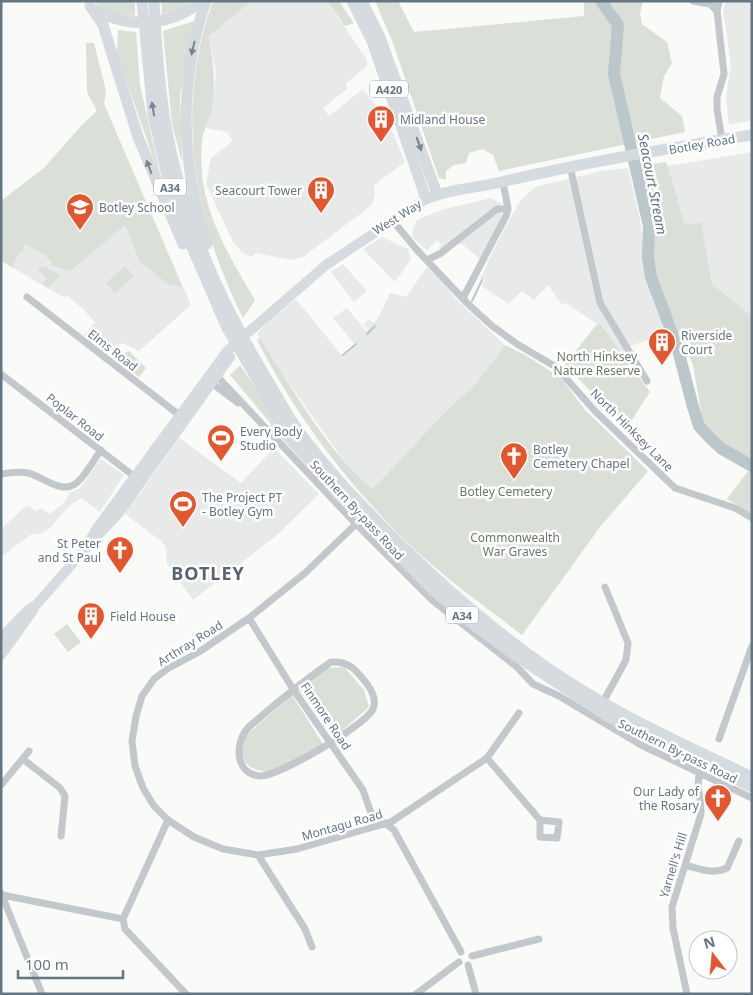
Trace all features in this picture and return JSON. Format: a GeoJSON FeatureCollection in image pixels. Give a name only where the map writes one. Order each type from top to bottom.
{"type":"FeatureCollection","features":[{"type":"Feature","properties":{"kind":"main road","name":"A34"},"geometry":{"type":"LineString","coordinates":[[142,1],[154,78]]}},
{"type":"Feature","properties":{"kind":"main road","name":"A34"},"geometry":{"type":"LineString","coordinates":[[154,1],[154,78]]}},
{"type":"Feature","properties":{"kind":"main road"},"geometry":{"type":"LineString","coordinates":[[87,3],[109,17],[129,22],[170,19],[187,12],[201,1]]}},
{"type":"Feature","properties":{"kind":"main road"},"geometry":{"type":"LineString","coordinates":[[206,1],[196,35],[188,74],[185,110],[186,141],[198,214],[230,320]]}},
{"type":"Feature","properties":{"kind":"main road","name":"A420"},"geometry":{"type":"LineString","coordinates":[[352,1],[372,41],[432,197]]}},
{"type":"Feature","properties":{"kind":"main road","name":"A420"},"geometry":{"type":"LineString","coordinates":[[362,1],[378,35],[432,197]]}},
{"type":"Feature","properties":{"kind":"main road"},"geometry":{"type":"LineString","coordinates":[[87,3],[105,29],[131,119],[154,180],[182,243],[208,289]]}},
{"type":"Feature","properties":{"kind":"main road","name":"Southern By-pass Road"},"geometry":{"type":"LineString","coordinates":[[154,78],[156,130],[168,180],[185,231],[208,289],[230,320]]}},
{"type":"Feature","properties":{"kind":"main road","name":"Southern By-pass Road"},"geometry":{"type":"LineString","coordinates":[[154,78],[178,178],[203,253],[230,320],[289,434],[324,479],[427,584],[474,625],[516,656],[607,716],[752,787]]}},
{"type":"Feature","properties":{"kind":"main road","name":"Botley Road"},"geometry":{"type":"LineString","coordinates":[[622,157],[752,135]]}},
{"type":"Feature","properties":{"kind":"main road","name":"West Way"},"geometry":{"type":"LineString","coordinates":[[83,552],[97,528],[135,477],[212,377],[253,328],[326,265],[432,197],[570,166],[622,157]]}},
{"type":"Feature","properties":{"kind":"main road","name":"Southern By-pass Road"},"geometry":{"type":"LineString","coordinates":[[248,357],[296,428],[331,472],[420,565],[480,619],[564,678],[603,702],[752,777]]}},
{"type":"Feature","properties":{"kind":"main road","name":"West Way"},"geometry":{"type":"LineString","coordinates":[[1,638],[27,611],[37,604],[118,514],[182,418]]}},
{"type":"Feature","properties":{"kind":"main road","name":"West Way"},"geometry":{"type":"LineString","coordinates":[[1,655],[32,614],[37,604]]}},
{"type":"Feature","properties":{"kind":"street"},"geometry":{"type":"LineString","coordinates":[[693,1],[710,4],[717,12]]}},
{"type":"Feature","properties":{"kind":"street"},"geometry":{"type":"LineString","coordinates":[[719,1],[717,12],[724,74],[717,97],[722,140]]}},
{"type":"Feature","properties":{"kind":"street"},"geometry":{"type":"LineString","coordinates":[[570,166],[600,303],[648,381]]}},
{"type":"Feature","properties":{"kind":"street"},"geometry":{"type":"LineString","coordinates":[[463,298],[508,209],[502,182]]}},
{"type":"Feature","properties":{"kind":"street"},"geometry":{"type":"LineString","coordinates":[[427,260],[441,254],[497,209],[508,209]]}},
{"type":"Feature","properties":{"kind":"street","name":"North Hinksey Lane"},"geometry":{"type":"LineString","coordinates":[[393,221],[427,260],[491,325],[517,344],[556,367],[595,411],[674,488],[735,508],[752,518]]}},
{"type":"Feature","properties":{"kind":"street","name":"Elms Road"},"geometry":{"type":"LineString","coordinates":[[27,298],[182,418]]}},
{"type":"Feature","properties":{"kind":"street","name":"Poplar Road"},"geometry":{"type":"LineString","coordinates":[[1,374],[135,477]]}},
{"type":"Feature","properties":{"kind":"street"},"geometry":{"type":"LineString","coordinates":[[212,377],[243,406],[432,600],[517,667],[537,688],[559,696],[641,745],[752,798]]}},
{"type":"Feature","properties":{"kind":"street"},"geometry":{"type":"LineString","coordinates":[[1,474],[28,473],[40,476],[59,486],[70,486],[76,484],[101,450]]}},
{"type":"Feature","properties":{"kind":"street","name":"Arthray Road"},"geometry":{"type":"LineString","coordinates":[[168,820],[154,806],[143,788],[135,766],[132,741],[136,716],[142,696],[154,679],[167,668],[205,648],[249,618],[305,573],[356,524]]}},
{"type":"Feature","properties":{"kind":"street"},"geometry":{"type":"LineString","coordinates":[[603,702],[626,660],[628,643],[605,587]]}},
{"type":"Feature","properties":{"kind":"street","name":"Finmore Road"},"geometry":{"type":"LineString","coordinates":[[249,618],[293,689],[363,790],[371,813],[397,835],[461,952]]}},
{"type":"Feature","properties":{"kind":"street"},"geometry":{"type":"LineString","coordinates":[[720,739],[752,646]]}},
{"type":"Feature","properties":{"kind":"street"},"geometry":{"type":"LineString","coordinates":[[330,662],[341,662],[355,669],[370,689],[374,698],[373,708],[366,717],[331,743],[273,774],[259,776],[247,770],[240,760],[238,749],[240,738],[248,728],[293,689],[330,662]]}},
{"type":"Feature","properties":{"kind":"street","name":"Montagu Road"},"geometry":{"type":"LineString","coordinates":[[168,820],[194,838],[224,849],[258,855],[297,849],[385,824],[486,758],[519,714]]}},
{"type":"Feature","properties":{"kind":"street"},"geometry":{"type":"LineString","coordinates":[[1,785],[23,760],[28,751]]}},
{"type":"Feature","properties":{"kind":"street"},"geometry":{"type":"LineString","coordinates":[[486,758],[540,820]]}},
{"type":"Feature","properties":{"kind":"street"},"geometry":{"type":"LineString","coordinates":[[23,760],[60,788],[64,796],[61,836]]}},
{"type":"Feature","properties":{"kind":"street","name":"Yarnell's Hill"},"geometry":{"type":"LineString","coordinates":[[687,994],[674,928],[672,906],[701,814],[702,802],[698,783],[700,772]]}},
{"type":"Feature","properties":{"kind":"street"},"geometry":{"type":"LineString","coordinates":[[168,820],[123,920],[125,929],[186,994]]}},
{"type":"Feature","properties":{"kind":"street"},"geometry":{"type":"LineString","coordinates":[[685,865],[707,871],[719,871],[726,868],[739,841]]}},
{"type":"Feature","properties":{"kind":"street"},"geometry":{"type":"LineString","coordinates":[[258,855],[305,930],[312,947]]}},
{"type":"Feature","properties":{"kind":"street"},"geometry":{"type":"LineString","coordinates":[[2,894],[123,920]]}},
{"type":"Feature","properties":{"kind":"street"},"geometry":{"type":"LineString","coordinates":[[2,894],[42,994]]}},
{"type":"Feature","properties":{"kind":"street"},"geometry":{"type":"LineString","coordinates":[[472,956],[539,939]]}},
{"type":"Feature","properties":{"kind":"street"},"geometry":{"type":"LineString","coordinates":[[459,962],[458,956],[461,952],[468,951],[472,956],[472,962],[468,965]]}},
{"type":"Feature","properties":{"kind":"street"},"geometry":{"type":"LineString","coordinates":[[459,962],[468,965]]}},
{"type":"Feature","properties":{"kind":"street"},"geometry":{"type":"LineString","coordinates":[[416,994],[459,962]]}},
{"type":"Feature","properties":{"kind":"street"},"geometry":{"type":"LineString","coordinates":[[468,965],[476,994]]}},
{"type":"Feature","properties":{"kind":"shaded area"},"geometry":{"type":"Polygon","coordinates":[[[252,1],[327,1],[367,60],[366,67],[346,83],[347,89],[323,108],[329,116],[363,89],[388,121],[405,162],[374,185],[375,195],[372,205],[303,257],[291,260],[256,253],[251,257],[242,252],[233,242],[206,184],[211,158],[233,141],[227,132],[206,128],[212,109],[216,73],[209,36],[252,1]]]}},
{"type":"Feature","properties":{"kind":"shaded area"},"geometry":{"type":"Polygon","coordinates":[[[726,1],[752,1],[752,120],[729,125],[726,97],[731,66],[723,9],[726,1]]]}},
{"type":"Feature","properties":{"kind":"shaded area","name":"Botley School"},"geometry":{"type":"Polygon","coordinates":[[[104,104],[191,305],[139,351],[122,343],[108,353],[84,335],[95,322],[68,296],[63,297],[1,261],[1,201],[44,168],[82,125],[104,104]]]}},
{"type":"Feature","properties":{"kind":"shaded area"},"geometry":{"type":"Polygon","coordinates":[[[752,152],[752,316],[712,284],[701,222],[685,225],[668,166],[752,152]]]}},
{"type":"Feature","properties":{"kind":"shaded area"},"geometry":{"type":"Polygon","coordinates":[[[628,168],[640,219],[648,279],[666,334],[630,346],[622,353],[601,325],[566,303],[562,305],[548,285],[534,300],[522,291],[508,304],[482,286],[484,279],[480,279],[503,231],[521,200],[535,187],[601,171],[628,168]]]}},
{"type":"Feature","properties":{"kind":"shaded area"},"geometry":{"type":"Polygon","coordinates":[[[491,198],[502,204],[502,217],[480,259],[462,244],[453,244],[442,253],[439,247],[442,245],[437,240],[427,250],[414,239],[412,234],[416,221],[419,219],[444,209],[491,198]]]}},
{"type":"Feature","properties":{"kind":"shaded area"},"geometry":{"type":"Polygon","coordinates":[[[382,237],[408,249],[411,259],[395,282],[363,249],[382,237]]]}},
{"type":"Feature","properties":{"kind":"shaded area"},"geometry":{"type":"Polygon","coordinates":[[[343,264],[367,291],[354,302],[331,272],[343,264]]]}},
{"type":"Feature","properties":{"kind":"shaded area"},"geometry":{"type":"Polygon","coordinates":[[[427,267],[437,274],[456,299],[505,345],[475,385],[445,412],[373,489],[353,474],[257,334],[270,320],[296,299],[343,357],[356,346],[333,318],[347,308],[366,331],[368,329],[363,325],[369,319],[373,323],[378,318],[390,293],[406,297],[427,267]]]}},
{"type":"Feature","properties":{"kind":"shaded area"},"geometry":{"type":"Polygon","coordinates":[[[179,438],[241,483],[274,448],[319,494],[276,536],[193,600],[167,564],[166,547],[161,541],[125,514],[129,504],[138,496],[179,438]]]}},
{"type":"Feature","properties":{"kind":"shaded area"},"geometry":{"type":"Polygon","coordinates":[[[101,459],[124,475],[100,512],[81,498],[69,506],[51,527],[42,533],[30,535],[1,557],[1,529],[27,505],[36,511],[41,508],[50,514],[65,502],[69,493],[80,488],[101,459]]]}},
{"type":"Feature","properties":{"kind":"green space"},"geometry":{"type":"Polygon","coordinates":[[[94,1],[135,1],[135,16],[113,13],[94,1]]]}},
{"type":"Feature","properties":{"kind":"green space"},"geometry":{"type":"Polygon","coordinates":[[[161,1],[192,1],[180,10],[162,15],[161,1]]]}},
{"type":"Feature","properties":{"kind":"green space"},"geometry":{"type":"Polygon","coordinates":[[[213,1],[252,1],[209,36],[214,90],[211,112],[202,141],[201,164],[208,205],[215,225],[223,244],[255,300],[243,318],[212,242],[201,202],[195,162],[192,122],[194,81],[201,41],[213,1]]]}},
{"type":"Feature","properties":{"kind":"green space"},"geometry":{"type":"Polygon","coordinates":[[[327,1],[339,1],[354,23],[345,26],[327,1]]]}},
{"type":"Feature","properties":{"kind":"green space"},"geometry":{"type":"Polygon","coordinates":[[[375,1],[398,1],[414,32],[584,16],[584,1],[643,1],[640,13],[642,24],[667,42],[672,63],[664,76],[660,98],[682,116],[685,132],[499,171],[493,155],[482,149],[469,153],[466,163],[454,165],[446,171],[446,180],[439,178],[393,43],[375,1]]]}},
{"type":"Feature","properties":{"kind":"green space"},"geometry":{"type":"Polygon","coordinates":[[[194,21],[180,95],[182,162],[172,124],[163,31],[194,21]]]}},
{"type":"Feature","properties":{"kind":"green space"},"geometry":{"type":"Polygon","coordinates":[[[118,30],[136,32],[140,85],[163,186],[117,54],[118,30]]]}},
{"type":"Feature","properties":{"kind":"green space","name":"Botley School"},"geometry":{"type":"Polygon","coordinates":[[[86,43],[94,43],[106,91],[104,104],[182,287],[168,284],[140,262],[125,225],[70,271],[51,265],[52,262],[43,254],[24,243],[23,251],[20,251],[12,267],[1,261],[1,201],[44,168],[97,111],[87,92],[86,43]]]}},
{"type":"Feature","properties":{"kind":"green space"},"geometry":{"type":"Polygon","coordinates":[[[665,162],[668,166],[685,225],[701,222],[712,284],[752,316],[752,466],[734,455],[736,452],[725,447],[714,438],[703,423],[693,365],[659,287],[652,264],[657,212],[650,208],[641,166],[665,162]]]}},
{"type":"Feature","properties":{"kind":"green space"},"geometry":{"type":"Polygon","coordinates":[[[125,266],[134,276],[115,293],[106,283],[125,266]]]}},
{"type":"Feature","properties":{"kind":"green space"},"geometry":{"type":"Polygon","coordinates":[[[41,267],[45,267],[61,276],[48,287],[42,284],[47,279],[38,270],[41,267]]]}},
{"type":"Feature","properties":{"kind":"green space","name":"North Hinksey Nature Reserve"},"geometry":{"type":"Polygon","coordinates":[[[597,324],[601,325],[650,392],[626,429],[575,375],[563,367],[597,324]]]}},
{"type":"Feature","properties":{"kind":"green space","name":"Botley Cemetery"},"geometry":{"type":"Polygon","coordinates":[[[260,338],[326,439],[341,458],[373,489],[445,412],[475,385],[505,345],[527,356],[561,378],[585,410],[648,471],[600,527],[522,635],[423,557],[352,483],[330,456],[291,399],[257,340],[260,338]]]}},
{"type":"Feature","properties":{"kind":"green space"},"geometry":{"type":"Polygon","coordinates":[[[129,351],[146,368],[139,377],[118,361],[120,355],[129,351]]]}},
{"type":"Feature","properties":{"kind":"green space"},"geometry":{"type":"Polygon","coordinates":[[[240,365],[316,476],[270,426],[271,424],[230,375],[240,365]]]}},
{"type":"Feature","properties":{"kind":"green space"},"geometry":{"type":"Polygon","coordinates":[[[752,468],[752,514],[727,499],[752,468]]]}},
{"type":"Feature","properties":{"kind":"green space"},"geometry":{"type":"Polygon","coordinates":[[[67,624],[81,642],[68,652],[54,634],[67,624]]]}},
{"type":"Feature","properties":{"kind":"green space"},"geometry":{"type":"Polygon","coordinates":[[[344,667],[364,690],[369,707],[335,737],[299,690],[326,668],[344,667]]]}},
{"type":"Feature","properties":{"kind":"green space"},"geometry":{"type":"Polygon","coordinates":[[[292,695],[323,744],[272,773],[252,768],[242,756],[240,741],[292,695]]]}},
{"type":"Feature","properties":{"kind":"waterway","name":"Seacourt Stream"},"geometry":{"type":"LineString","coordinates":[[601,1],[618,25],[614,74],[649,226],[648,258],[651,277],[677,346],[699,426],[722,449],[752,466]]}},
{"type":"Feature","properties":{"kind":"waterway"},"geometry":{"type":"LineString","coordinates":[[472,301],[482,280]]}},
{"type":"Feature","properties":{"kind":"waterway"},"geometry":{"type":"LineString","coordinates":[[367,334],[375,326]]}},
{"type":"Feature","properties":{"kind":"waterway"},"geometry":{"type":"LineString","coordinates":[[343,355],[356,344]]}},
{"type":"Feature","properties":{"kind":"place","name":"Midland House"},"geometry":{"type":"Point","coordinates":[381,143]}},
{"type":"Feature","properties":{"kind":"place","name":"Seacourt Tower"},"geometry":{"type":"Point","coordinates":[321,214]}},
{"type":"Feature","properties":{"kind":"place","name":"Botley School"},"geometry":{"type":"Point","coordinates":[80,231]}},
{"type":"Feature","properties":{"kind":"place","name":"Riverside Court"},"geometry":{"type":"Point","coordinates":[662,366]}},
{"type":"Feature","properties":{"kind":"place","name":"Every Body Studio"},"geometry":{"type":"Point","coordinates":[221,462]}},
{"type":"Feature","properties":{"kind":"place","name":"Botley Cemetery Chapel"},"geometry":{"type":"Point","coordinates":[514,480]}},
{"type":"Feature","properties":{"kind":"place","name":"The Project PT - Botley Gym"},"geometry":{"type":"Point","coordinates":[183,528]}},
{"type":"Feature","properties":{"kind":"place","name":"St Peter and St Paul"},"geometry":{"type":"Point","coordinates":[120,574]}},
{"type":"Feature","properties":{"kind":"place","name":"Field House"},"geometry":{"type":"Point","coordinates":[91,640]}},
{"type":"Feature","properties":{"kind":"place","name":"Our Lady of the Rosary"},"geometry":{"type":"Point","coordinates":[718,822]}},
{"type":"Feature","properties":{"kind":"district","name":"BOTLEY"},"geometry":{"type":"Point","coordinates":[208,573]}},
{"type":"Feature","properties":{"kind":"park label","name":"Commonwealth War Graves"},"geometry":{"type":"Point","coordinates":[515,544]}}]}
